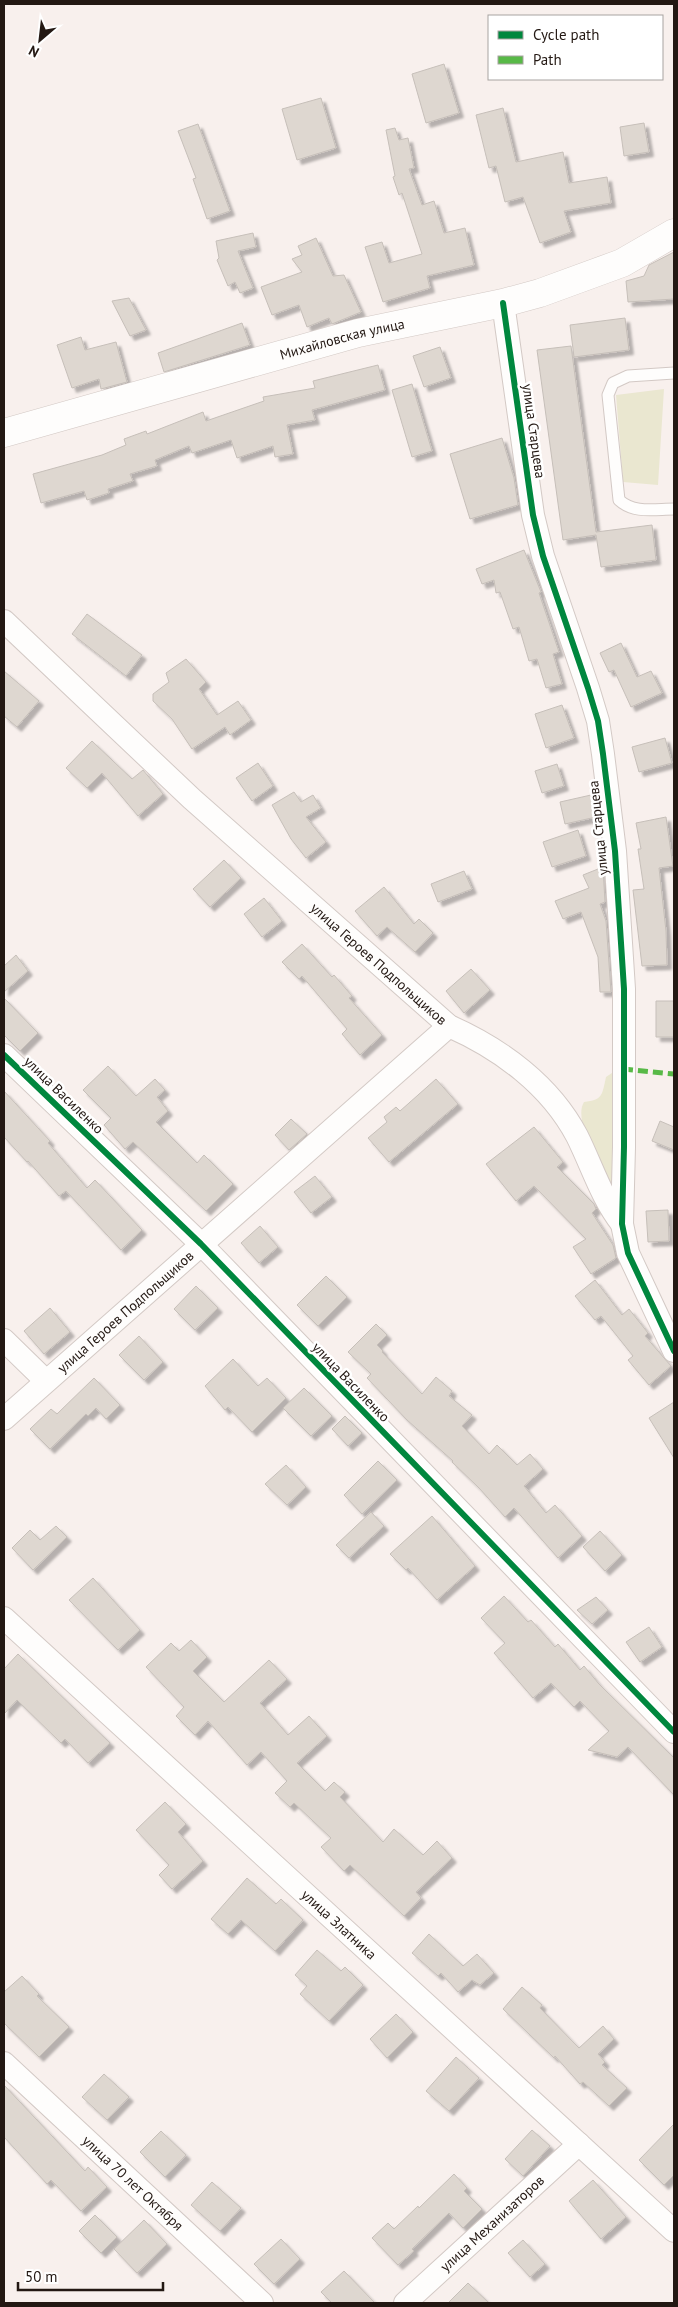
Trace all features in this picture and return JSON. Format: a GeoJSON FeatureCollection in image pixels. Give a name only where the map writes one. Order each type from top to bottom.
{"type":"FeatureCollection","features":[{"type":"Feature","properties":{"kind":"street","name":"Михайловская улица"},"geometry":{"type":"LineString","coordinates":[[4,433],[358,333],[502,303],[540,293],[622,263],[674,233]]}},
{"type":"Feature","properties":{"kind":"street","name":"улица Старцева"},"geometry":{"type":"LineString","coordinates":[[502,303],[533,514],[543,556],[567,621],[593,704],[603,754],[615,851],[624,988],[622,1224],[631,1261],[674,1351]]}},
{"type":"Feature","properties":{"kind":"street","name":"улица Героев Подпольщиков"},"geometry":{"type":"LineString","coordinates":[[4,621],[192,799],[449,1026],[4,1419]]}},
{"type":"Feature","properties":{"kind":"street"},"geometry":{"type":"LineString","coordinates":[[449,1026],[481,1041],[507,1058],[551,1100],[577,1137],[606,1202],[622,1224]]}},
{"type":"Feature","properties":{"kind":"street","name":"улица Василенко"},"geometry":{"type":"LineString","coordinates":[[4,1055],[201,1244],[674,1732]]}},
{"type":"Feature","properties":{"kind":"street"},"geometry":{"type":"LineString","coordinates":[[4,1340],[46,1381]]}},
{"type":"Feature","properties":{"kind":"street","name":"улица Златника"},"geometry":{"type":"LineString","coordinates":[[4,1618],[674,2231]]}},
{"type":"Feature","properties":{"kind":"street","name":"улица 70 лет Октября"},"geometry":{"type":"LineString","coordinates":[[4,2063],[262,2303]]}},
{"type":"Feature","properties":{"kind":"street","name":"улица Механизаторов"},"geometry":{"type":"LineString","coordinates":[[405,2303],[579,2144]]}},
{"type":"Feature","properties":{"kind":"lane"},"geometry":{"type":"LineString","coordinates":[[674,373],[628,376],[613,383],[608,395],[619,500],[627,508],[640,510],[674,509]]}},
{"type":"Feature","properties":{"kind":"shaded area"},"geometry":{"type":"Polygon","coordinates":[[[664,389],[658,485],[623,482],[616,395],[664,389]]]}},
{"type":"Feature","properties":{"kind":"shaded area"},"geometry":{"type":"Polygon","coordinates":[[[612,1073],[615,1075],[618,1175],[612,1189],[585,1133],[581,1110],[584,1102],[595,1100],[601,1096],[606,1077],[612,1073]]]}},
{"type":"Feature","properties":{"kind":"building"},"geometry":{"type":"Polygon","coordinates":[[[444,64],[459,113],[426,123],[412,74],[444,64]]]}},
{"type":"Feature","properties":{"kind":"building"},"geometry":{"type":"Polygon","coordinates":[[[321,98],[336,148],[297,160],[282,109],[321,98]]]}},
{"type":"Feature","properties":{"kind":"building"},"geometry":{"type":"Polygon","coordinates":[[[503,108],[516,162],[563,152],[569,183],[607,177],[611,203],[564,211],[571,232],[540,243],[523,197],[505,202],[496,166],[489,168],[476,115],[503,108]]]}},
{"type":"Feature","properties":{"kind":"building"},"geometry":{"type":"Polygon","coordinates":[[[644,123],[649,152],[624,156],[620,127],[644,123]]]}},
{"type":"Feature","properties":{"kind":"building"},"geometry":{"type":"Polygon","coordinates":[[[198,124],[230,211],[207,219],[193,179],[196,178],[178,131],[198,124]]]}},
{"type":"Feature","properties":{"kind":"building"},"geometry":{"type":"Polygon","coordinates":[[[395,128],[399,140],[408,138],[414,168],[409,169],[422,205],[434,201],[444,233],[465,228],[474,265],[427,276],[430,288],[383,302],[365,247],[382,242],[389,263],[422,254],[402,193],[399,195],[393,177],[395,176],[386,130],[395,128]]]}},
{"type":"Feature","properties":{"kind":"building"},"geometry":{"type":"Polygon","coordinates":[[[253,233],[256,247],[238,251],[253,288],[240,293],[235,282],[228,286],[217,260],[219,258],[216,241],[253,233]]]}},
{"type":"Feature","properties":{"kind":"building"},"geometry":{"type":"Polygon","coordinates":[[[316,238],[333,276],[344,275],[361,312],[332,324],[329,318],[307,327],[299,305],[272,315],[261,287],[302,272],[292,259],[302,255],[298,246],[316,238]]]}},
{"type":"Feature","properties":{"kind":"building"},"geometry":{"type":"Polygon","coordinates":[[[674,252],[674,299],[628,302],[626,281],[644,276],[649,265],[674,252]]]}},
{"type":"Feature","properties":{"kind":"building"},"geometry":{"type":"Polygon","coordinates":[[[129,298],[146,330],[130,336],[112,301],[129,298]]]}},
{"type":"Feature","properties":{"kind":"building"},"geometry":{"type":"Polygon","coordinates":[[[625,318],[629,350],[574,357],[570,325],[625,318]]]}},
{"type":"Feature","properties":{"kind":"building"},"geometry":{"type":"Polygon","coordinates":[[[242,323],[250,345],[164,372],[158,353],[242,323]]]}},
{"type":"Feature","properties":{"kind":"building"},"geometry":{"type":"Polygon","coordinates":[[[81,337],[85,350],[116,342],[127,382],[101,389],[99,379],[72,388],[57,345],[81,337]]]}},
{"type":"Feature","properties":{"kind":"building"},"geometry":{"type":"Polygon","coordinates":[[[571,346],[596,532],[652,525],[656,560],[601,567],[596,535],[563,540],[537,350],[571,346]]]}},
{"type":"Feature","properties":{"kind":"building"},"geometry":{"type":"Polygon","coordinates":[[[440,347],[451,378],[424,387],[413,356],[440,347]]]}},
{"type":"Feature","properties":{"kind":"building"},"geometry":{"type":"Polygon","coordinates":[[[378,365],[385,390],[312,410],[315,420],[287,425],[293,454],[275,457],[273,446],[237,458],[231,440],[192,453],[189,446],[155,460],[157,466],[130,474],[133,481],[108,489],[109,493],[87,500],[84,491],[41,503],[33,474],[102,455],[126,445],[124,439],[146,431],[147,434],[203,412],[206,421],[264,401],[263,397],[315,388],[313,381],[378,365]]]}},
{"type":"Feature","properties":{"kind":"building"},"geometry":{"type":"Polygon","coordinates":[[[412,384],[432,451],[412,457],[392,390],[412,384]]]}},
{"type":"Feature","properties":{"kind":"building"},"geometry":{"type":"Polygon","coordinates":[[[502,438],[514,478],[518,505],[470,519],[450,454],[502,438]]]}},
{"type":"Feature","properties":{"kind":"building"},"geometry":{"type":"Polygon","coordinates":[[[524,550],[541,592],[539,593],[559,652],[553,654],[562,684],[546,688],[537,659],[529,661],[519,627],[513,629],[500,592],[496,593],[494,580],[482,584],[476,569],[524,550]]]}},
{"type":"Feature","properties":{"kind":"building"},"geometry":{"type":"Polygon","coordinates":[[[87,614],[142,655],[126,676],[72,634],[87,614]]]}},
{"type":"Feature","properties":{"kind":"building"},"geometry":{"type":"Polygon","coordinates":[[[621,643],[637,677],[651,671],[662,693],[631,707],[614,670],[609,672],[600,653],[621,643]]]}},
{"type":"Feature","properties":{"kind":"building"},"geometry":{"type":"Polygon","coordinates":[[[186,659],[206,682],[199,689],[217,715],[238,701],[251,720],[230,735],[225,727],[192,749],[172,719],[153,701],[153,694],[169,682],[166,673],[186,659]]]}},
{"type":"Feature","properties":{"kind":"building"},"geometry":{"type":"Polygon","coordinates":[[[4,671],[39,701],[17,727],[4,716],[4,671]]]}},
{"type":"Feature","properties":{"kind":"building"},"geometry":{"type":"Polygon","coordinates":[[[562,705],[574,738],[546,748],[535,714],[562,705]]]}},
{"type":"Feature","properties":{"kind":"building"},"geometry":{"type":"Polygon","coordinates":[[[665,738],[672,763],[639,772],[632,747],[665,738]]]}},
{"type":"Feature","properties":{"kind":"building"},"geometry":{"type":"Polygon","coordinates":[[[92,741],[132,779],[143,770],[163,794],[138,816],[102,773],[87,788],[66,768],[92,741]]]}},
{"type":"Feature","properties":{"kind":"building"},"geometry":{"type":"Polygon","coordinates":[[[258,763],[273,786],[252,801],[236,778],[258,763]]]}},
{"type":"Feature","properties":{"kind":"building"},"geometry":{"type":"Polygon","coordinates":[[[557,764],[564,786],[542,793],[535,771],[557,764]]]}},
{"type":"Feature","properties":{"kind":"building"},"geometry":{"type":"Polygon","coordinates":[[[294,792],[301,802],[313,795],[321,808],[306,817],[326,842],[306,858],[291,839],[272,805],[294,792]]]}},
{"type":"Feature","properties":{"kind":"building"},"geometry":{"type":"Polygon","coordinates":[[[591,795],[596,817],[565,824],[560,802],[591,795]]]}},
{"type":"Feature","properties":{"kind":"building"},"geometry":{"type":"Polygon","coordinates":[[[666,817],[673,866],[659,868],[666,931],[667,965],[642,966],[633,890],[644,889],[638,849],[641,849],[636,823],[666,817]]]}},
{"type":"Feature","properties":{"kind":"building"},"geometry":{"type":"Polygon","coordinates":[[[578,830],[586,856],[552,867],[543,842],[578,830]]]}},
{"type":"Feature","properties":{"kind":"building"},"geometry":{"type":"Polygon","coordinates":[[[224,860],[241,878],[210,907],[193,889],[224,860]]]}},
{"type":"Feature","properties":{"kind":"building"},"geometry":{"type":"Polygon","coordinates":[[[603,867],[605,902],[600,904],[606,921],[611,992],[600,992],[598,957],[581,912],[563,919],[555,901],[589,888],[583,875],[603,867]]]}},
{"type":"Feature","properties":{"kind":"building"},"geometry":{"type":"Polygon","coordinates":[[[464,871],[472,889],[438,902],[431,884],[464,871]]]}},
{"type":"Feature","properties":{"kind":"building"},"geometry":{"type":"Polygon","coordinates":[[[384,887],[414,924],[419,919],[433,933],[415,952],[387,927],[377,936],[355,911],[384,887]]]}},
{"type":"Feature","properties":{"kind":"building"},"geometry":{"type":"Polygon","coordinates":[[[264,898],[282,921],[262,937],[244,914],[264,898]]]}},
{"type":"Feature","properties":{"kind":"building"},"geometry":{"type":"Polygon","coordinates":[[[302,944],[332,977],[334,975],[352,996],[349,998],[382,1035],[360,1055],[342,1034],[347,1029],[302,976],[299,979],[282,962],[302,944]]]}},
{"type":"Feature","properties":{"kind":"building"},"geometry":{"type":"Polygon","coordinates":[[[16,955],[28,971],[4,992],[4,966],[16,955]]]}},
{"type":"Feature","properties":{"kind":"building"},"geometry":{"type":"Polygon","coordinates":[[[471,969],[490,990],[464,1013],[446,991],[471,969]]]}},
{"type":"Feature","properties":{"kind":"building"},"geometry":{"type":"Polygon","coordinates":[[[4,998],[38,1033],[20,1051],[4,1035],[4,998]]]}},
{"type":"Feature","properties":{"kind":"building"},"geometry":{"type":"Polygon","coordinates":[[[656,1001],[674,1001],[674,1037],[656,1037],[656,1001]]]}},
{"type":"Feature","properties":{"kind":"building"},"geometry":{"type":"Polygon","coordinates":[[[108,1066],[136,1096],[155,1079],[165,1090],[157,1097],[168,1111],[156,1122],[197,1163],[204,1155],[233,1184],[206,1211],[133,1142],[125,1149],[104,1125],[111,1118],[83,1090],[108,1066]]]}},
{"type":"Feature","properties":{"kind":"building"},"geometry":{"type":"Polygon","coordinates":[[[436,1079],[458,1104],[389,1162],[368,1138],[387,1122],[384,1117],[396,1107],[400,1111],[436,1079]]]}},
{"type":"Feature","properties":{"kind":"building"},"geometry":{"type":"Polygon","coordinates":[[[4,1091],[50,1141],[48,1143],[87,1188],[95,1180],[142,1230],[121,1250],[66,1191],[59,1196],[4,1137],[4,1091]]]}},
{"type":"Feature","properties":{"kind":"building"},"geometry":{"type":"Polygon","coordinates":[[[291,1119],[307,1134],[289,1150],[275,1135],[291,1119]]]}},
{"type":"Feature","properties":{"kind":"building"},"geometry":{"type":"Polygon","coordinates":[[[660,1121],[674,1127],[674,1150],[652,1141],[660,1121]]]}},
{"type":"Feature","properties":{"kind":"building"},"geometry":{"type":"Polygon","coordinates":[[[534,1127],[563,1162],[557,1167],[594,1204],[596,1209],[592,1213],[613,1245],[616,1258],[591,1274],[573,1247],[586,1239],[534,1186],[516,1201],[486,1164],[534,1127]]]}},
{"type":"Feature","properties":{"kind":"building"},"geometry":{"type":"Polygon","coordinates":[[[315,1176],[332,1197],[311,1213],[294,1192],[315,1176]]]}},
{"type":"Feature","properties":{"kind":"building"},"geometry":{"type":"Polygon","coordinates":[[[668,1210],[669,1241],[648,1242],[646,1211],[668,1210]]]}},
{"type":"Feature","properties":{"kind":"building"},"geometry":{"type":"Polygon","coordinates":[[[260,1226],[278,1247],[259,1263],[241,1243],[260,1226]]]}},
{"type":"Feature","properties":{"kind":"building"},"geometry":{"type":"Polygon","coordinates":[[[326,1276],[347,1297],[318,1326],[297,1305],[326,1276]]]}},
{"type":"Feature","properties":{"kind":"building"},"geometry":{"type":"Polygon","coordinates":[[[595,1280],[622,1315],[629,1309],[648,1333],[645,1336],[671,1366],[649,1385],[628,1360],[633,1356],[601,1316],[595,1320],[575,1296],[595,1280]]]}},
{"type":"Feature","properties":{"kind":"building"},"geometry":{"type":"Polygon","coordinates":[[[196,1286],[218,1308],[195,1330],[174,1309],[196,1286]]]}},
{"type":"Feature","properties":{"kind":"building"},"geometry":{"type":"Polygon","coordinates":[[[50,1308],[70,1332],[44,1354],[24,1331],[50,1308]]]}},
{"type":"Feature","properties":{"kind":"building"},"geometry":{"type":"Polygon","coordinates":[[[376,1324],[387,1335],[377,1345],[382,1352],[422,1394],[436,1377],[452,1391],[449,1396],[472,1415],[462,1426],[489,1454],[497,1445],[517,1465],[530,1454],[543,1469],[524,1486],[546,1513],[555,1505],[582,1536],[558,1558],[514,1508],[505,1517],[453,1461],[407,1420],[367,1378],[371,1374],[348,1352],[376,1324]]]}},
{"type":"Feature","properties":{"kind":"building"},"geometry":{"type":"Polygon","coordinates":[[[139,1336],[163,1362],[144,1380],[119,1355],[139,1336]]]}},
{"type":"Feature","properties":{"kind":"building"},"geometry":{"type":"Polygon","coordinates":[[[233,1359],[258,1386],[267,1378],[286,1398],[252,1432],[228,1407],[225,1410],[205,1386],[233,1359]]]}},
{"type":"Feature","properties":{"kind":"building"},"geometry":{"type":"Polygon","coordinates":[[[94,1378],[120,1405],[106,1419],[96,1408],[88,1416],[86,1414],[50,1449],[30,1429],[51,1409],[57,1414],[94,1378]]]}},
{"type":"Feature","properties":{"kind":"building"},"geometry":{"type":"Polygon","coordinates":[[[304,1388],[332,1416],[311,1436],[283,1408],[304,1388]]]}},
{"type":"Feature","properties":{"kind":"building"},"geometry":{"type":"Polygon","coordinates":[[[674,1402],[674,1458],[649,1418],[674,1402]]]}},
{"type":"Feature","properties":{"kind":"building"},"geometry":{"type":"Polygon","coordinates":[[[345,1416],[362,1433],[348,1446],[332,1429],[345,1416]]]}},
{"type":"Feature","properties":{"kind":"building"},"geometry":{"type":"Polygon","coordinates":[[[378,1461],[397,1480],[362,1514],[344,1495],[378,1461]]]}},
{"type":"Feature","properties":{"kind":"building"},"geometry":{"type":"Polygon","coordinates":[[[286,1465],[306,1487],[287,1505],[265,1484],[286,1465]]]}},
{"type":"Feature","properties":{"kind":"building"},"geometry":{"type":"Polygon","coordinates":[[[371,1512],[384,1526],[349,1558],[336,1545],[371,1512]]]}},
{"type":"Feature","properties":{"kind":"building"},"geometry":{"type":"Polygon","coordinates":[[[432,1516],[475,1566],[437,1600],[408,1568],[406,1570],[390,1554],[432,1516]]]}},
{"type":"Feature","properties":{"kind":"building"},"geometry":{"type":"Polygon","coordinates":[[[56,1526],[67,1537],[33,1570],[12,1548],[30,1530],[40,1540],[56,1526]]]}},
{"type":"Feature","properties":{"kind":"building"},"geometry":{"type":"Polygon","coordinates":[[[600,1531],[622,1555],[605,1571],[583,1547],[600,1531]]]}},
{"type":"Feature","properties":{"kind":"building"},"geometry":{"type":"Polygon","coordinates":[[[93,1578],[140,1630],[118,1650],[69,1600],[93,1578]]]}},
{"type":"Feature","properties":{"kind":"building"},"geometry":{"type":"Polygon","coordinates":[[[504,1596],[528,1622],[531,1620],[555,1647],[558,1644],[580,1670],[584,1666],[599,1684],[674,1758],[674,1795],[628,1747],[617,1757],[588,1750],[609,1731],[580,1701],[574,1707],[551,1683],[533,1698],[494,1653],[505,1643],[481,1618],[504,1596]]]}},
{"type":"Feature","properties":{"kind":"building"},"geometry":{"type":"Polygon","coordinates":[[[596,1597],[608,1610],[592,1624],[577,1610],[596,1597]]]}},
{"type":"Feature","properties":{"kind":"building"},"geometry":{"type":"Polygon","coordinates":[[[649,1627],[662,1647],[640,1662],[626,1642],[649,1627]]]}},
{"type":"Feature","properties":{"kind":"building"},"geometry":{"type":"Polygon","coordinates":[[[191,1640],[207,1657],[193,1671],[224,1702],[269,1660],[287,1679],[260,1703],[288,1735],[309,1716],[327,1736],[297,1763],[325,1791],[334,1782],[345,1792],[340,1797],[383,1842],[394,1829],[423,1855],[437,1841],[452,1858],[416,1892],[421,1898],[404,1916],[350,1865],[344,1871],[321,1847],[331,1838],[294,1803],[290,1807],[275,1793],[287,1781],[261,1752],[247,1765],[208,1721],[195,1735],[176,1716],[184,1707],[146,1667],[171,1643],[179,1651],[191,1640]]]}},
{"type":"Feature","properties":{"kind":"building"},"geometry":{"type":"Polygon","coordinates":[[[18,1654],[110,1743],[88,1763],[65,1739],[61,1743],[17,1700],[4,1714],[4,1669],[18,1654]]]}},
{"type":"Feature","properties":{"kind":"building"},"geometry":{"type":"Polygon","coordinates":[[[165,1802],[186,1824],[178,1832],[203,1861],[172,1889],[159,1875],[169,1865],[136,1830],[165,1802]]]}},
{"type":"Feature","properties":{"kind":"building"},"geometry":{"type":"Polygon","coordinates":[[[247,1878],[276,1904],[281,1899],[303,1920],[275,1951],[241,1920],[228,1934],[211,1919],[247,1878]]]}},
{"type":"Feature","properties":{"kind":"building"},"geometry":{"type":"Polygon","coordinates":[[[429,1934],[463,1966],[477,1954],[494,1973],[480,1985],[472,1980],[458,1992],[441,1973],[438,1976],[412,1953],[429,1934]]]}},
{"type":"Feature","properties":{"kind":"building"},"geometry":{"type":"Polygon","coordinates":[[[317,1950],[341,1971],[345,1967],[363,1985],[329,2021],[300,1994],[307,1986],[295,1975],[317,1950]]]}},
{"type":"Feature","properties":{"kind":"building"},"geometry":{"type":"Polygon","coordinates":[[[22,1976],[39,1994],[37,1996],[69,2027],[39,2057],[4,2023],[4,1992],[22,1976]]]}},
{"type":"Feature","properties":{"kind":"building"},"geometry":{"type":"Polygon","coordinates":[[[522,1987],[542,2005],[540,2008],[579,2048],[603,2026],[614,2039],[598,2054],[605,2062],[602,2065],[627,2088],[609,2106],[583,2082],[580,2084],[555,2056],[554,2058],[503,2009],[522,1987]]]}},
{"type":"Feature","properties":{"kind":"building"},"geometry":{"type":"Polygon","coordinates":[[[396,2014],[413,2032],[387,2058],[370,2039],[396,2014]]]}},
{"type":"Feature","properties":{"kind":"building"},"geometry":{"type":"Polygon","coordinates":[[[456,2057],[479,2078],[449,2111],[426,2091],[456,2057]]]}},
{"type":"Feature","properties":{"kind":"building"},"geometry":{"type":"Polygon","coordinates":[[[104,2074],[129,2097],[107,2120],[82,2097],[104,2074]]]}},
{"type":"Feature","properties":{"kind":"building"},"geometry":{"type":"Polygon","coordinates":[[[4,2085],[85,2171],[88,2167],[107,2187],[81,2211],[51,2180],[47,2184],[4,2137],[4,2085]]]}},
{"type":"Feature","properties":{"kind":"building"},"geometry":{"type":"Polygon","coordinates":[[[674,2124],[674,2175],[664,2185],[639,2160],[674,2124]]]}},
{"type":"Feature","properties":{"kind":"building"},"geometry":{"type":"Polygon","coordinates":[[[532,2130],[550,2146],[523,2176],[505,2159],[532,2130]]]}},
{"type":"Feature","properties":{"kind":"building"},"geometry":{"type":"Polygon","coordinates":[[[161,2131],[186,2155],[165,2177],[140,2152],[161,2131]]]}},
{"type":"Feature","properties":{"kind":"building"},"geometry":{"type":"Polygon","coordinates":[[[454,2174],[467,2188],[464,2191],[482,2209],[463,2228],[449,2213],[412,2249],[414,2251],[398,2265],[372,2238],[388,2223],[394,2229],[454,2174]]]}},
{"type":"Feature","properties":{"kind":"building"},"geometry":{"type":"Polygon","coordinates":[[[593,2180],[626,2217],[601,2239],[569,2201],[593,2180]]]}},
{"type":"Feature","properties":{"kind":"building"},"geometry":{"type":"Polygon","coordinates":[[[212,2182],[241,2208],[220,2231],[191,2205],[212,2182]]]}},
{"type":"Feature","properties":{"kind":"building"},"geometry":{"type":"Polygon","coordinates":[[[95,2215],[117,2237],[101,2253],[79,2231],[95,2215]]]}},
{"type":"Feature","properties":{"kind":"building"},"geometry":{"type":"Polygon","coordinates":[[[144,2220],[167,2244],[137,2273],[114,2249],[144,2220]]]}},
{"type":"Feature","properties":{"kind":"building"},"geometry":{"type":"Polygon","coordinates":[[[281,2239],[300,2259],[274,2284],[254,2264],[281,2239]]]}},
{"type":"Feature","properties":{"kind":"building"},"geometry":{"type":"Polygon","coordinates":[[[523,2240],[545,2264],[530,2277],[508,2253],[523,2240]]]}},
{"type":"Feature","properties":{"kind":"building"},"geometry":{"type":"Polygon","coordinates":[[[344,2271],[375,2303],[332,2303],[321,2292],[344,2271]]]}},
{"type":"Feature","properties":{"kind":"building"},"geometry":{"type":"Polygon","coordinates":[[[468,2283],[489,2303],[448,2303],[468,2283]]]}},
{"type":"Feature","properties":{"kind":"marked path"},"geometry":{"type":"LineString","coordinates":[[623,1069],[674,1074]]}},
{"type":"Feature","properties":{"kind":"cycle path"},"geometry":{"type":"LineString","coordinates":[[503,303],[533,515],[543,556],[598,721],[603,754],[615,851],[624,989],[622,1224],[628,1253],[674,1351]]}},
{"type":"Feature","properties":{"kind":"cycle path"},"geometry":{"type":"LineString","coordinates":[[4,1055],[201,1244],[674,1732]]}}]}
